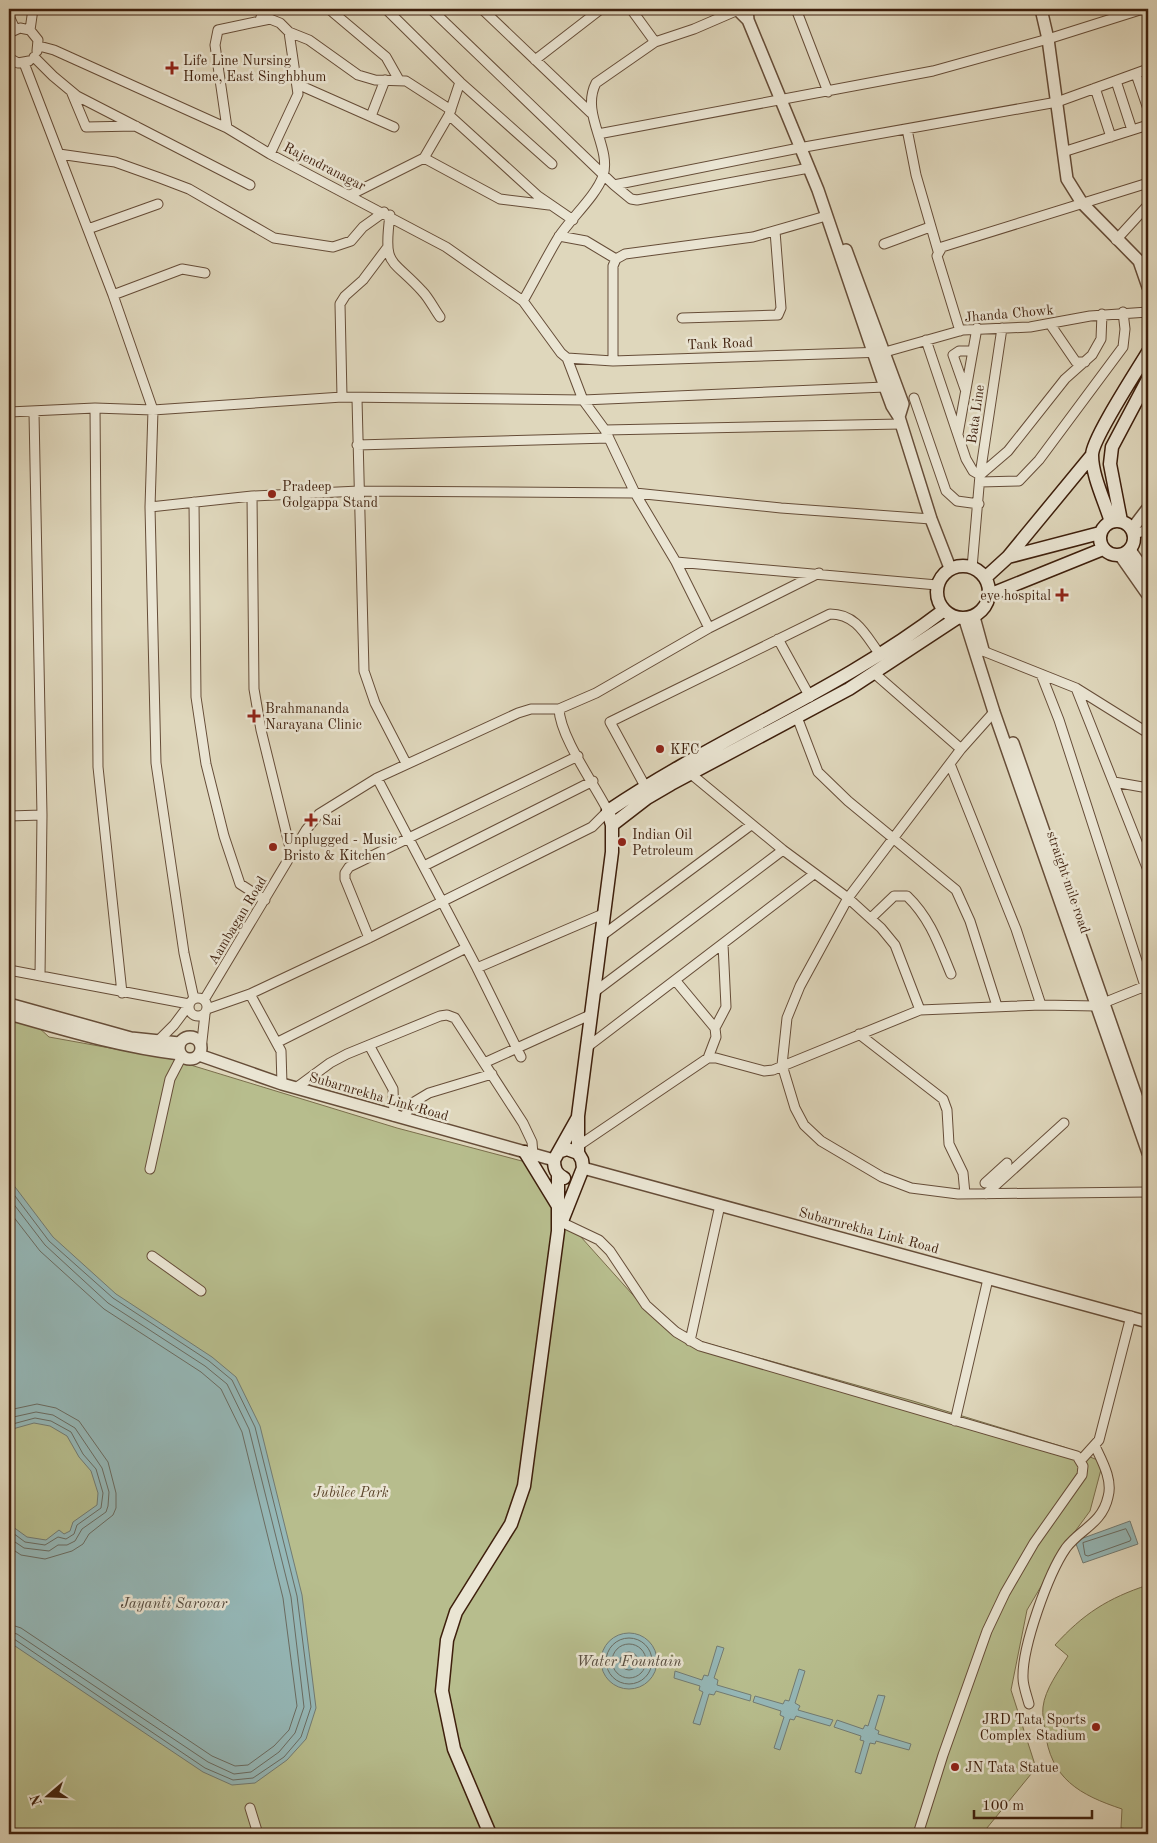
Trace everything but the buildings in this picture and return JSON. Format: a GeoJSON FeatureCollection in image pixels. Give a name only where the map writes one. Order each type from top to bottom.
{"type":"FeatureCollection","features":[{"type":"Feature","properties":{"kind":"main road"},"geometry":{"type":"LineString","coordinates":[[985,578],[1008,557],[1092,455],[1095,445],[1129,381],[1148,352]]}},
{"type":"Feature","properties":{"kind":"main road"},"geometry":{"type":"LineString","coordinates":[[1116,522],[1110,464],[1112,447],[1148,379]]}},
{"type":"Feature","properties":{"kind":"main road"},"geometry":{"type":"LineString","coordinates":[[1092,455],[1116,522],[1133,532],[1135,540],[1125,553],[1110,554],[1103,549],[1100,533]]}},
{"type":"Feature","properties":{"kind":"main road"},"geometry":{"type":"LineString","coordinates":[[1008,557],[1100,533],[1116,522]]}},
{"type":"Feature","properties":{"kind":"main road"},"geometry":{"type":"LineString","coordinates":[[989,596],[1103,549]]}},
{"type":"Feature","properties":{"kind":"main road"},"geometry":{"type":"LineString","coordinates":[[612,825],[647,798],[797,717],[966,618],[984,611],[989,596],[985,578],[972,568],[963,566],[950,568],[942,574],[937,585],[937,598],[944,610],[966,618]]}},
{"type":"Feature","properties":{"kind":"main road"},"geometry":{"type":"LineString","coordinates":[[490,1834],[467,1784],[450,1732],[442,1691],[446,1649],[456,1612],[511,1524],[524,1486],[560,1226],[581,1171],[582,1160],[578,1150],[578,1116],[612,852],[612,825],[608,811],[645,786],[810,697],[881,656],[944,610]]}},
{"type":"Feature","properties":{"kind":"main road"},"geometry":{"type":"LineString","coordinates":[[560,1226],[558,1175],[554,1168],[557,1156],[578,1116]]}},
{"type":"Feature","properties":{"kind":"main road"},"geometry":{"type":"LineString","coordinates":[[557,1156],[567,1149],[578,1150]]}},
{"type":"Feature","properties":{"kind":"main road"},"geometry":{"type":"LineString","coordinates":[[529,1153],[558,1206]]}},
{"type":"Feature","properties":{"kind":"main road"},"geometry":{"type":"LineString","coordinates":[[558,1175],[572,1178],[581,1171]]}},
{"type":"Feature","properties":{"kind":"street"},"geometry":{"type":"LineString","coordinates":[[9,58],[18,63],[24,63],[34,57],[38,40],[30,30],[33,9]]}},
{"type":"Feature","properties":{"kind":"street"},"geometry":{"type":"LineString","coordinates":[[260,20],[264,9]]}},
{"type":"Feature","properties":{"kind":"street"},"geometry":{"type":"LineString","coordinates":[[329,9],[386,57],[399,80]]}},
{"type":"Feature","properties":{"kind":"street"},"geometry":{"type":"LineString","coordinates":[[386,9],[460,82],[552,164]]}},
{"type":"Feature","properties":{"kind":"street"},"geometry":{"type":"LineString","coordinates":[[431,9],[602,176],[631,199],[637,200],[809,168]]}},
{"type":"Feature","properties":{"kind":"street"},"geometry":{"type":"LineString","coordinates":[[482,9],[591,113]]}},
{"type":"Feature","properties":{"kind":"street"},"geometry":{"type":"LineString","coordinates":[[535,60],[601,9]]}},
{"type":"Feature","properties":{"kind":"street"},"geometry":{"type":"LineString","coordinates":[[631,9],[655,42]]}},
{"type":"Feature","properties":{"kind":"street"},"geometry":{"type":"LineString","coordinates":[[796,9],[828,92]]}},
{"type":"Feature","properties":{"kind":"street"},"geometry":{"type":"LineString","coordinates":[[598,134],[933,71],[1048,39],[1143,9]]}},
{"type":"Feature","properties":{"kind":"street"},"geometry":{"type":"LineString","coordinates":[[1043,10],[1067,179],[1082,203],[1116,240],[1148,270]]}},
{"type":"Feature","properties":{"kind":"street"},"geometry":{"type":"LineString","coordinates":[[523,301],[559,236],[573,220],[602,176],[604,166],[598,134],[591,113],[594,88],[600,79],[655,42],[742,12],[809,168],[879,352],[903,404],[900,421]]}},
{"type":"Feature","properties":{"kind":"street"},"geometry":{"type":"LineString","coordinates":[[9,16],[12,31],[30,30]]}},
{"type":"Feature","properties":{"kind":"street"},"geometry":{"type":"LineString","coordinates":[[227,128],[216,35],[222,27],[270,20],[280,23],[289,32],[309,40],[358,75],[385,80],[406,81],[450,113],[549,205],[573,220]]}},
{"type":"Feature","properties":{"kind":"street"},"geometry":{"type":"LineString","coordinates":[[270,154],[297,100],[297,84],[289,32]]}},
{"type":"Feature","properties":{"kind":"street","name":"Rajendranagar"},"geometry":{"type":"LineString","coordinates":[[38,46],[54,50],[227,128],[270,154],[350,194],[446,247],[523,301],[556,347],[567,358],[584,400],[607,434],[635,493],[676,562],[709,628]]}},
{"type":"Feature","properties":{"kind":"street"},"geometry":{"type":"LineString","coordinates":[[34,57],[70,90],[250,185]]}},
{"type":"Feature","properties":{"kind":"street"},"geometry":{"type":"LineString","coordinates":[[24,63],[113,295],[153,410],[150,507],[156,762],[184,953],[198,1005],[200,1052]]}},
{"type":"Feature","properties":{"kind":"street"},"geometry":{"type":"LineString","coordinates":[[614,185],[799,148],[1057,102],[1148,69]]}},
{"type":"Feature","properties":{"kind":"street"},"geometry":{"type":"LineString","coordinates":[[1136,74],[1148,108]]}},
{"type":"Feature","properties":{"kind":"street"},"geometry":{"type":"LineString","coordinates":[[371,116],[385,80]]}},
{"type":"Feature","properties":{"kind":"street"},"geometry":{"type":"LineString","coordinates":[[1116,81],[1132,130]]}},
{"type":"Feature","properties":{"kind":"street"},"geometry":{"type":"LineString","coordinates":[[350,194],[424,158],[450,113],[460,82]]}},
{"type":"Feature","properties":{"kind":"street"},"geometry":{"type":"LineString","coordinates":[[297,84],[394,127]]}},
{"type":"Feature","properties":{"kind":"street"},"geometry":{"type":"LineString","coordinates":[[1095,88],[1111,137]]}},
{"type":"Feature","properties":{"kind":"street"},"geometry":{"type":"LineString","coordinates":[[70,90],[86,127],[136,126]]}},
{"type":"Feature","properties":{"kind":"street"},"geometry":{"type":"LineString","coordinates":[[1063,152],[1148,125]]}},
{"type":"Feature","properties":{"kind":"street"},"geometry":{"type":"LineString","coordinates":[[907,129],[930,227],[938,251],[938,260],[960,331]]}},
{"type":"Feature","properties":{"kind":"street"},"geometry":{"type":"LineString","coordinates":[[59,154],[115,162],[167,180],[189,189],[274,238],[333,247],[351,241],[362,227],[387,214],[387,248],[395,266],[423,292],[440,317]]}},
{"type":"Feature","properties":{"kind":"street"},"geometry":{"type":"LineString","coordinates":[[424,158],[500,199],[549,205]]}},
{"type":"Feature","properties":{"kind":"street"},"geometry":{"type":"LineString","coordinates":[[938,251],[942,247],[1148,183]]}},
{"type":"Feature","properties":{"kind":"street"},"geometry":{"type":"LineString","coordinates":[[818,190],[828,202],[879,352],[885,387],[900,421],[931,520],[950,568]]}},
{"type":"Feature","properties":{"kind":"street"},"geometry":{"type":"LineString","coordinates":[[88,229],[158,204]]}},
{"type":"Feature","properties":{"kind":"street"},"geometry":{"type":"LineString","coordinates":[[1116,240],[1148,205]]}},
{"type":"Feature","properties":{"kind":"street"},"geometry":{"type":"LineString","coordinates":[[613,360],[613,266],[616,259],[625,254],[727,241],[775,231],[826,216]]}},
{"type":"Feature","properties":{"kind":"street"},"geometry":{"type":"LineString","coordinates":[[884,244],[930,227]]}},
{"type":"Feature","properties":{"kind":"street"},"geometry":{"type":"LineString","coordinates":[[682,318],[778,315],[781,308],[775,231]]}},
{"type":"Feature","properties":{"kind":"street"},"geometry":{"type":"LineString","coordinates":[[559,236],[586,241],[616,259]]}},
{"type":"Feature","properties":{"kind":"street"},"geometry":{"type":"LineString","coordinates":[[342,397],[340,304],[345,296],[363,280],[387,248]]}},
{"type":"Feature","properties":{"kind":"street"},"geometry":{"type":"LineString","coordinates":[[1139,261],[1148,287]]}},
{"type":"Feature","properties":{"kind":"street"},"geometry":{"type":"LineString","coordinates":[[113,295],[182,270],[205,273]]}},
{"type":"Feature","properties":{"kind":"street"},"geometry":{"type":"LineString","coordinates":[[926,340],[969,466],[980,478],[1019,481],[1039,460],[1122,346],[1125,334],[1123,312]]}},
{"type":"Feature","properties":{"kind":"street","name":"Jhanda Chowk"},"geometry":{"type":"LineString","coordinates":[[879,352],[977,328],[1050,324],[1102,314],[1148,312]]}},
{"type":"Feature","properties":{"kind":"street"},"geometry":{"type":"LineString","coordinates":[[980,478],[1008,451],[1065,378],[1085,362],[1101,339],[1102,314]]}},
{"type":"Feature","properties":{"kind":"street"},"geometry":{"type":"LineString","coordinates":[[1050,324],[1076,362],[1085,362]]}},
{"type":"Feature","properties":{"kind":"street"},"geometry":{"type":"LineString","coordinates":[[958,435],[977,328]]}},
{"type":"Feature","properties":{"kind":"street","name":"Bata Line"},"geometry":{"type":"LineString","coordinates":[[972,568],[980,478],[1002,328]]}},
{"type":"Feature","properties":{"kind":"street"},"geometry":{"type":"LineString","coordinates":[[966,391],[953,354],[973,351]]}},
{"type":"Feature","properties":{"kind":"street","name":"Tank Road"},"geometry":{"type":"LineString","coordinates":[[567,358],[613,360],[879,352]]}},
{"type":"Feature","properties":{"kind":"street"},"geometry":{"type":"LineString","coordinates":[[9,412],[34,413],[95,408],[153,410],[342,397],[357,399],[584,400],[885,387]]}},
{"type":"Feature","properties":{"kind":"street"},"geometry":{"type":"LineString","coordinates":[[914,398],[946,490],[957,501],[979,504]]}},
{"type":"Feature","properties":{"kind":"street"},"geometry":{"type":"LineString","coordinates":[[357,399],[364,672],[375,703],[406,763]]}},
{"type":"Feature","properties":{"kind":"street"},"geometry":{"type":"LineString","coordinates":[[95,408],[98,767],[122,992]]}},
{"type":"Feature","properties":{"kind":"street"},"geometry":{"type":"LineString","coordinates":[[34,413],[42,815],[40,976]]}},
{"type":"Feature","properties":{"kind":"street"},"geometry":{"type":"LineString","coordinates":[[357,445],[900,421]]}},
{"type":"Feature","properties":{"kind":"street"},"geometry":{"type":"LineString","coordinates":[[150,507],[252,496],[359,490],[635,493],[781,508],[931,520]]}},
{"type":"Feature","properties":{"kind":"street"},"geometry":{"type":"LineString","coordinates":[[252,496],[254,689],[261,730],[292,856]]}},
{"type":"Feature","properties":{"kind":"street"},"geometry":{"type":"LineString","coordinates":[[194,502],[196,697],[206,764],[224,836],[240,884],[265,900]]}},
{"type":"Feature","properties":{"kind":"street"},"geometry":{"type":"LineString","coordinates":[[1133,532],[1148,508]]}},
{"type":"Feature","properties":{"kind":"street"},"geometry":{"type":"LineString","coordinates":[[1133,532],[1148,530]]}},
{"type":"Feature","properties":{"kind":"street"},"geometry":{"type":"LineString","coordinates":[[1125,553],[1148,576]]}},
{"type":"Feature","properties":{"kind":"street"},"geometry":{"type":"LineString","coordinates":[[1125,553],[1148,595]]}},
{"type":"Feature","properties":{"kind":"street"},"geometry":{"type":"LineString","coordinates":[[676,562],[819,573],[937,585]]}},
{"type":"Feature","properties":{"kind":"street"},"geometry":{"type":"LineString","coordinates":[[9,970],[198,1005],[250,994],[444,903],[592,827],[608,811],[562,724],[559,708],[596,693],[709,628],[819,573]]}},
{"type":"Feature","properties":{"kind":"street"},"geometry":{"type":"LineString","coordinates":[[645,786],[610,722],[821,617],[840,614],[853,619],[881,656]]}},
{"type":"Feature","properties":{"kind":"street","name":"straight mile road"},"geometry":{"type":"LineString","coordinates":[[966,618],[983,650],[1148,1153]]}},
{"type":"Feature","properties":{"kind":"street","name":"straight mile road"},"geometry":{"type":"LineString","coordinates":[[966,618],[994,712],[1148,1130]]}},
{"type":"Feature","properties":{"kind":"street"},"geometry":{"type":"LineString","coordinates":[[778,639],[810,697]]}},
{"type":"Feature","properties":{"kind":"street"},"geometry":{"type":"LineString","coordinates":[[983,650],[1076,688],[1148,732]]}},
{"type":"Feature","properties":{"kind":"street"},"geometry":{"type":"LineString","coordinates":[[874,673],[961,749]]}},
{"type":"Feature","properties":{"kind":"street"},"geometry":{"type":"LineString","coordinates":[[708,1058],[716,1058],[764,1070],[773,1070],[920,1010],[998,1006],[1101,1005],[1147,989],[1059,720],[1041,674]]}},
{"type":"Feature","properties":{"kind":"street"},"geometry":{"type":"LineString","coordinates":[[1076,688],[1148,870]]}},
{"type":"Feature","properties":{"kind":"street","name":"Aambagan Road"},"geometry":{"type":"LineString","coordinates":[[158,1041],[198,1005],[265,900],[306,830],[319,814],[377,778],[406,763],[518,713],[531,709],[559,708]]}},
{"type":"Feature","properties":{"kind":"street"},"geometry":{"type":"LineString","coordinates":[[994,712],[961,749],[848,898],[793,1000],[787,1018],[782,1065],[795,1108],[804,1125],[821,1141],[896,1184],[911,1188],[965,1194],[1148,1192]]}},
{"type":"Feature","properties":{"kind":"street"},"geometry":{"type":"LineString","coordinates":[[797,717],[818,772],[848,801],[956,890],[970,921],[998,1006]]}},
{"type":"Feature","properties":{"kind":"street"},"geometry":{"type":"LineString","coordinates":[[369,938],[345,879],[345,873],[349,867],[410,840],[578,756]]}},
{"type":"Feature","properties":{"kind":"street"},"geometry":{"type":"LineString","coordinates":[[950,764],[1013,921],[1041,1005]]}},
{"type":"Feature","properties":{"kind":"street"},"geometry":{"type":"LineString","coordinates":[[691,774],[751,825],[848,898],[871,918],[895,945],[920,1010]]}},
{"type":"Feature","properties":{"kind":"street"},"geometry":{"type":"LineString","coordinates":[[377,778],[478,968],[521,1057]]}},
{"type":"Feature","properties":{"kind":"street"},"geometry":{"type":"LineString","coordinates":[[424,866],[593,782]]}},
{"type":"Feature","properties":{"kind":"street"},"geometry":{"type":"LineString","coordinates":[[1114,782],[1148,788]]}},
{"type":"Feature","properties":{"kind":"street"},"geometry":{"type":"LineString","coordinates":[[9,816],[42,815]]}},
{"type":"Feature","properties":{"kind":"street"},"geometry":{"type":"LineString","coordinates":[[592,827],[612,825]]}},
{"type":"Feature","properties":{"kind":"street"},"geometry":{"type":"LineString","coordinates":[[600,937],[751,825]]}},
{"type":"Feature","properties":{"kind":"street"},"geometry":{"type":"LineString","coordinates":[[593,993],[783,850]]}},
{"type":"Feature","properties":{"kind":"street"},"geometry":{"type":"LineString","coordinates":[[586,1048],[814,874]]}},
{"type":"Feature","properties":{"kind":"street"},"geometry":{"type":"LineString","coordinates":[[871,918],[894,896],[907,896],[924,914],[931,926],[951,974]]}},
{"type":"Feature","properties":{"kind":"street"},"geometry":{"type":"LineString","coordinates":[[478,968],[603,914]]}},
{"type":"Feature","properties":{"kind":"street"},"geometry":{"type":"LineString","coordinates":[[715,1028],[726,1007],[723,944]]}},
{"type":"Feature","properties":{"kind":"street"},"geometry":{"type":"LineString","coordinates":[[278,1042],[466,948]]}},
{"type":"Feature","properties":{"kind":"street"},"geometry":{"type":"LineString","coordinates":[[578,1150],[708,1058],[716,1037],[715,1028],[675,980]]}},
{"type":"Feature","properties":{"kind":"street"},"geometry":{"type":"LineString","coordinates":[[250,994],[278,1042],[283,1060],[282,1084]]}},
{"type":"Feature","properties":{"kind":"street","name":"Subarnrekha Link Road"},"geometry":{"type":"LineString","coordinates":[[9,1004],[131,1038],[158,1041],[180,1051],[189,1059],[200,1052]]}},
{"type":"Feature","properties":{"kind":"street","name":"Subarnrekha Link Road"},"geometry":{"type":"LineString","coordinates":[[9,1014],[145,1050],[180,1051]]}},
{"type":"Feature","properties":{"kind":"street"},"geometry":{"type":"LineString","coordinates":[[296,1088],[330,1063],[369,1045],[440,1016],[447,1015],[455,1018],[528,1132],[529,1153]]}},
{"type":"Feature","properties":{"kind":"street"},"geometry":{"type":"LineString","coordinates":[[484,1062],[590,1015]]}},
{"type":"Feature","properties":{"kind":"street"},"geometry":{"type":"LineString","coordinates":[[859,1034],[943,1099],[947,1110],[949,1144],[963,1173],[965,1194]]}},
{"type":"Feature","properties":{"kind":"street","name":"Subarnrekha Link Road"},"geometry":{"type":"LineString","coordinates":[[180,1051],[182,1039],[192,1037],[197,1039],[200,1052]]}},
{"type":"Feature","properties":{"kind":"street"},"geometry":{"type":"LineString","coordinates":[[369,1045],[393,1089],[398,1117]]}},
{"type":"Feature","properties":{"kind":"street"},"geometry":{"type":"LineString","coordinates":[[150,1169],[170,1079],[180,1051]]}},
{"type":"Feature","properties":{"kind":"street","name":"Subarnrekha Link Road"},"geometry":{"type":"LineString","coordinates":[[200,1052],[282,1084],[529,1153],[557,1156]]}},
{"type":"Feature","properties":{"kind":"street"},"geometry":{"type":"LineString","coordinates":[[398,1117],[414,1102],[429,1093],[492,1074]]}},
{"type":"Feature","properties":{"kind":"street"},"geometry":{"type":"LineString","coordinates":[[986,1194],[1064,1124]]}},
{"type":"Feature","properties":{"kind":"street"},"geometry":{"type":"LineString","coordinates":[[985,1184],[1007,1163]]}},
{"type":"Feature","properties":{"kind":"street","name":"Subarnrekha Link Road"},"geometry":{"type":"LineString","coordinates":[[581,1171],[720,1205],[1148,1322]]}},
{"type":"Feature","properties":{"kind":"street"},"geometry":{"type":"LineString","coordinates":[[690,1341],[720,1205]]}},
{"type":"Feature","properties":{"kind":"street"},"geometry":{"type":"LineString","coordinates":[[560,1226],[599,1240],[610,1252],[646,1305],[690,1341],[711,1350],[1077,1456],[1081,1460],[1082,1475],[1034,1543],[1005,1593],[987,1631],[918,1834]]}},
{"type":"Feature","properties":{"kind":"street"},"geometry":{"type":"LineString","coordinates":[[152,1256],[201,1291]]}},
{"type":"Feature","properties":{"kind":"street"},"geometry":{"type":"LineString","coordinates":[[956,1421],[988,1279]]}},
{"type":"Feature","properties":{"kind":"street"},"geometry":{"type":"LineString","coordinates":[[1081,1460],[1099,1440],[1131,1316]]}},
{"type":"Feature","properties":{"kind":"street"},"geometry":{"type":"LineString","coordinates":[[1029,1704],[1023,1678],[1029,1640],[1045,1590],[1066,1549],[1099,1517],[1109,1494],[1106,1468],[1095,1446]]}},
{"type":"Feature","properties":{"kind":"street"},"geometry":{"type":"LineString","coordinates":[[250,1808],[258,1834]]}},
{"type":"Feature","properties":{"kind":"green space","name":"Jubilee Park"},"geometry":{"type":"Polygon","coordinates":[[[9,1009],[25,1015],[49,1037],[171,1059],[397,1128],[537,1165],[572,1227],[641,1304],[672,1328],[699,1341],[913,1401],[1064,1447],[1103,1462],[1090,1511],[1068,1541],[1027,1610],[1011,1690],[1036,1768],[982,1834],[9,1834],[9,1009]]]}},
{"type":"Feature","properties":{"kind":"green space","name":"JRD Tata Sports Complex Stadium"},"geometry":{"type":"Polygon","coordinates":[[[1148,1585],[1148,1832],[1121,1828],[1122,1809],[1080,1791],[1060,1773],[1048,1747],[1043,1707],[1049,1687],[1068,1656],[1055,1645],[1076,1624],[1097,1608],[1148,1585]]]}},
{"type":"Feature","properties":{"kind":"water","name":"Jayanti Sarovar"},"geometry":{"type":"Polygon","coordinates":[[[9,1179],[53,1237],[116,1294],[212,1357],[236,1377],[260,1426],[302,1595],[316,1708],[306,1739],[287,1760],[255,1783],[232,1785],[203,1772],[9,1642],[9,1524],[27,1537],[46,1540],[59,1530],[64,1534],[70,1531],[73,1522],[97,1505],[98,1493],[91,1471],[79,1457],[67,1436],[50,1426],[34,1423],[9,1430],[9,1179]]]}},
{"type":"Feature","properties":{"kind":"water"},"geometry":{"type":"Polygon","coordinates":[[[1130,1521],[1138,1544],[1083,1563],[1075,1541],[1130,1521]]]}},
{"type":"Feature","properties":{"kind":"water","name":"Water Fountain"},"geometry":{"type":"Polygon","coordinates":[[[624,1633],[634,1633],[649,1641],[655,1650],[657,1661],[655,1672],[649,1681],[634,1689],[624,1689],[613,1684],[606,1677],[601,1666],[601,1656],[606,1645],[613,1638],[624,1633]]]}},
{"type":"Feature","properties":{"kind":"water"},"geometry":{"type":"Polygon","coordinates":[[[717,1646],[724,1648],[714,1678],[718,1680],[717,1685],[751,1695],[750,1701],[716,1691],[714,1695],[709,1694],[700,1725],[693,1723],[703,1692],[699,1690],[700,1686],[674,1678],[675,1671],[702,1680],[704,1675],[708,1676],[717,1646]]]}},
{"type":"Feature","properties":{"kind":"water"},"geometry":{"type":"Polygon","coordinates":[[[799,1669],[805,1671],[795,1703],[800,1706],[798,1710],[833,1720],[830,1726],[796,1716],[794,1720],[790,1719],[780,1750],[774,1748],[784,1717],[780,1715],[781,1711],[753,1702],[755,1696],[783,1704],[785,1700],[789,1701],[799,1669]]]}},
{"type":"Feature","properties":{"kind":"water"},"geometry":{"type":"Polygon","coordinates":[[[878,1695],[885,1696],[875,1729],[879,1731],[878,1734],[911,1744],[909,1750],[876,1741],[875,1744],[870,1743],[861,1774],[855,1772],[864,1741],[860,1740],[861,1736],[834,1727],[837,1720],[863,1729],[865,1725],[868,1726],[878,1695]]]}},
{"type":"Feature","properties":{"kind":"place","name":"Life Line Nursing Home, East Singhbhum"},"geometry":{"type":"Point","coordinates":[172,68]}},
{"type":"Feature","properties":{"kind":"place","name":"Pradeep Golgappa Stand"},"geometry":{"type":"Point","coordinates":[272,494]}},
{"type":"Feature","properties":{"kind":"place","name":"eye hospital"},"geometry":{"type":"Point","coordinates":[1062,595]}},
{"type":"Feature","properties":{"kind":"place","name":"Brahmananda Narayana Clinic"},"geometry":{"type":"Point","coordinates":[254,716]}},
{"type":"Feature","properties":{"kind":"place","name":"KFC"},"geometry":{"type":"Point","coordinates":[660,749]}},
{"type":"Feature","properties":{"kind":"place","name":"Sai"},"geometry":{"type":"Point","coordinates":[311,820]}},
{"type":"Feature","properties":{"kind":"place","name":"Indian Oil Petroleum"},"geometry":{"type":"Point","coordinates":[622,842]}},
{"type":"Feature","properties":{"kind":"place","name":"Unplugged - Music Bristo & Kitchen"},"geometry":{"type":"Point","coordinates":[273,847]}},
{"type":"Feature","properties":{"kind":"place","name":"JRD Tata Sports Complex Stadium"},"geometry":{"type":"Point","coordinates":[1096,1727]}},
{"type":"Feature","properties":{"kind":"place","name":"JN Tata Statue"},"geometry":{"type":"Point","coordinates":[955,1767]}}]}
